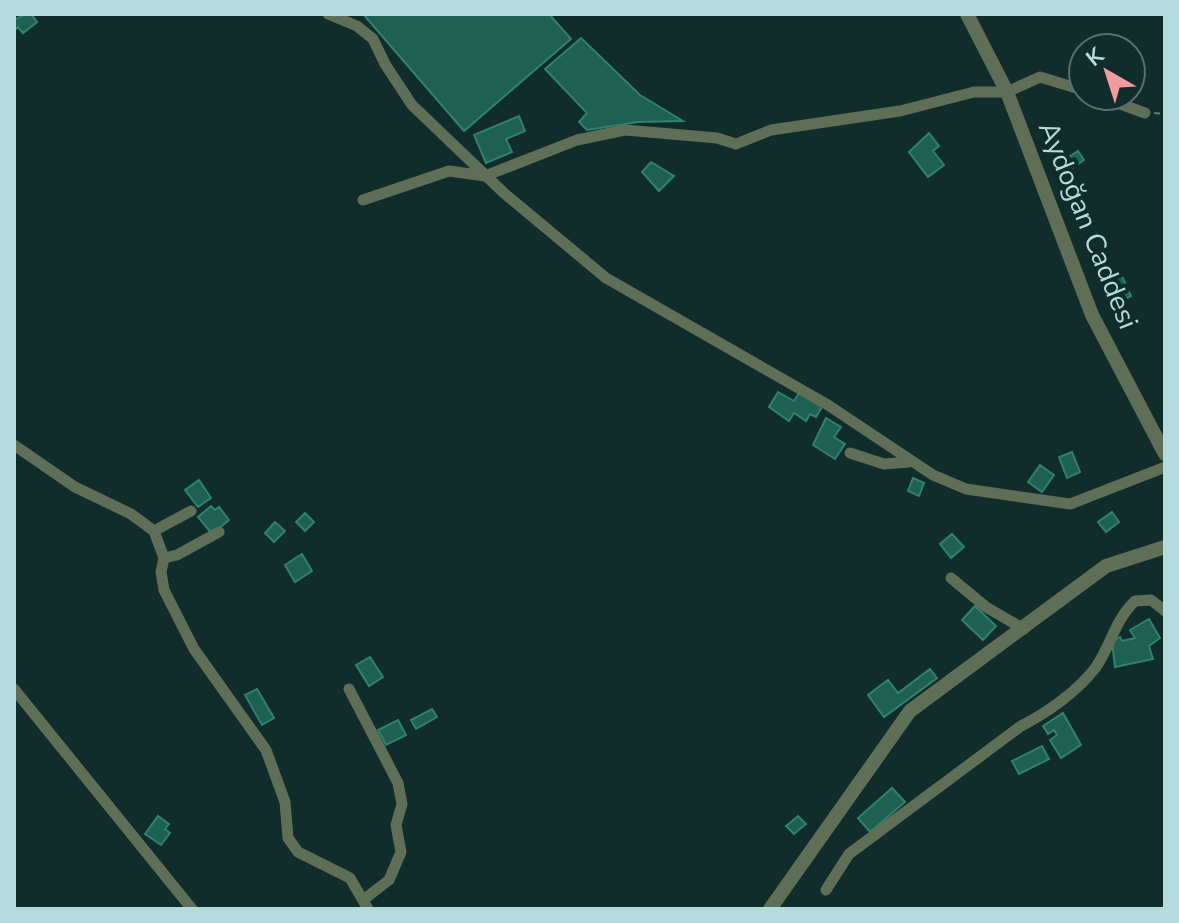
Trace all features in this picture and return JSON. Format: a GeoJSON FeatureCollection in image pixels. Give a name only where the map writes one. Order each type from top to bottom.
{"type":"FeatureCollection","features":[{"type":"Feature","properties":{"kind":"street"},"geometry":{"type":"LineString","coordinates":[[328,14],[357,26],[373,39],[412,105],[485,176],[606,278],[828,405],[909,462],[966,489],[1070,504],[1165,467]]}},
{"type":"Feature","properties":{"kind":"street","name":"Aydoğan Caddesi"},"geometry":{"type":"LineString","coordinates":[[967,14],[1007,92],[1092,315],[1165,454]]}},
{"type":"Feature","properties":{"kind":"street"},"geometry":{"type":"LineString","coordinates":[[363,200],[449,171],[485,176],[577,140],[625,130],[717,138],[736,144],[771,130],[900,111],[974,92],[1007,92],[1040,77],[1067,85]]}},
{"type":"Feature","properties":{"kind":"street"},"geometry":{"type":"LineString","coordinates":[[14,445],[75,487],[131,514],[154,531],[164,558],[161,572],[164,590],[194,649],[266,750],[285,802],[288,838],[298,852],[350,878],[365,905],[389,880],[401,852],[396,825],[402,804],[398,783],[349,689]]}},
{"type":"Feature","properties":{"kind":"street"},"geometry":{"type":"LineString","coordinates":[[850,453],[897,466],[909,462]]}},
{"type":"Feature","properties":{"kind":"street"},"geometry":{"type":"LineString","coordinates":[[154,531],[191,511]]}},
{"type":"Feature","properties":{"kind":"street"},"geometry":{"type":"LineString","coordinates":[[164,558],[177,555],[219,532]]}},
{"type":"Feature","properties":{"kind":"street"},"geometry":{"type":"LineString","coordinates":[[770,909],[910,711],[1106,566],[1165,547]]}},
{"type":"Feature","properties":{"kind":"street"},"geometry":{"type":"LineString","coordinates":[[951,578],[986,607],[1024,629]]}},
{"type":"Feature","properties":{"kind":"street"},"geometry":{"type":"LineString","coordinates":[[826,890],[849,854],[1021,726],[1045,714],[1096,667],[1121,614],[1135,601],[1151,600],[1165,611]]}},
{"type":"Feature","properties":{"kind":"street"},"geometry":{"type":"LineString","coordinates":[[14,689],[192,909]]}},
{"type":"Feature","properties":{"kind":"building"},"geometry":{"type":"Polygon","coordinates":[[[31,14],[37,22],[23,33],[18,27],[14,31],[14,20],[31,14]]]}},
{"type":"Feature","properties":{"kind":"building"},"geometry":{"type":"Polygon","coordinates":[[[363,14],[549,14],[571,39],[464,131],[363,14]]]}},
{"type":"Feature","properties":{"kind":"building"},"geometry":{"type":"Polygon","coordinates":[[[581,38],[640,95],[683,121],[638,122],[587,130],[579,122],[587,113],[545,69],[581,38]]]}},
{"type":"Feature","properties":{"kind":"building"},"geometry":{"type":"Polygon","coordinates":[[[519,116],[525,131],[506,139],[512,152],[486,163],[474,135],[519,116]]]}},
{"type":"Feature","properties":{"kind":"building"},"geometry":{"type":"Polygon","coordinates":[[[929,133],[939,146],[933,151],[944,165],[928,177],[909,152],[929,133]]]}},
{"type":"Feature","properties":{"kind":"building"},"geometry":{"type":"Polygon","coordinates":[[[1078,151],[1084,160],[1070,170],[1063,161],[1078,151]]]}},
{"type":"Feature","properties":{"kind":"building"},"geometry":{"type":"Polygon","coordinates":[[[651,162],[674,176],[659,191],[642,172],[651,162]]]}},
{"type":"Feature","properties":{"kind":"building"},"geometry":{"type":"Polygon","coordinates":[[[1122,276],[1131,296],[1119,302],[1110,282],[1122,276]]]}},
{"type":"Feature","properties":{"kind":"building"},"geometry":{"type":"Polygon","coordinates":[[[778,392],[794,401],[799,393],[822,407],[816,417],[810,414],[806,421],[794,413],[789,421],[769,407],[778,392]]]}},
{"type":"Feature","properties":{"kind":"building"},"geometry":{"type":"Polygon","coordinates":[[[826,418],[841,427],[834,437],[845,444],[835,459],[813,445],[826,418]]]}},
{"type":"Feature","properties":{"kind":"building"},"geometry":{"type":"Polygon","coordinates":[[[1072,452],[1080,472],[1067,478],[1059,457],[1072,452]]]}},
{"type":"Feature","properties":{"kind":"building"},"geometry":{"type":"Polygon","coordinates":[[[1040,465],[1054,475],[1042,492],[1028,482],[1040,465]]]}},
{"type":"Feature","properties":{"kind":"building"},"geometry":{"type":"Polygon","coordinates":[[[913,478],[924,483],[919,496],[908,491],[913,478]]]}},
{"type":"Feature","properties":{"kind":"building"},"geometry":{"type":"Polygon","coordinates":[[[199,480],[211,498],[198,507],[185,490],[199,480]]]}},
{"type":"Feature","properties":{"kind":"building"},"geometry":{"type":"Polygon","coordinates":[[[211,506],[215,510],[219,507],[229,520],[212,534],[198,517],[211,506]]]}},
{"type":"Feature","properties":{"kind":"building"},"geometry":{"type":"Polygon","coordinates":[[[1112,512],[1119,522],[1106,532],[1098,522],[1112,512]]]}},
{"type":"Feature","properties":{"kind":"building"},"geometry":{"type":"Polygon","coordinates":[[[305,513],[314,522],[305,531],[296,522],[305,513]]]}},
{"type":"Feature","properties":{"kind":"building"},"geometry":{"type":"Polygon","coordinates":[[[275,522],[285,531],[274,542],[265,533],[275,522]]]}},
{"type":"Feature","properties":{"kind":"building"},"geometry":{"type":"Polygon","coordinates":[[[952,534],[964,547],[951,558],[940,544],[952,534]]]}},
{"type":"Feature","properties":{"kind":"building"},"geometry":{"type":"Polygon","coordinates":[[[302,554],[312,571],[295,582],[285,565],[302,554]]]}},
{"type":"Feature","properties":{"kind":"building"},"geometry":{"type":"Polygon","coordinates":[[[975,606],[996,626],[983,640],[962,620],[975,606]]]}},
{"type":"Feature","properties":{"kind":"building"},"geometry":{"type":"Polygon","coordinates":[[[1149,619],[1160,638],[1149,646],[1153,659],[1115,667],[1112,642],[1120,637],[1122,641],[1135,638],[1130,630],[1149,619]]]}},
{"type":"Feature","properties":{"kind":"building"},"geometry":{"type":"Polygon","coordinates":[[[370,657],[383,677],[369,686],[356,665],[370,657]]]}},
{"type":"Feature","properties":{"kind":"building"},"geometry":{"type":"Polygon","coordinates":[[[930,669],[937,678],[884,717],[868,695],[888,680],[898,693],[930,669]]]}},
{"type":"Feature","properties":{"kind":"building"},"geometry":{"type":"Polygon","coordinates":[[[257,689],[274,718],[262,725],[245,695],[257,689]]]}},
{"type":"Feature","properties":{"kind":"building"},"geometry":{"type":"Polygon","coordinates":[[[432,709],[437,717],[416,729],[411,720],[432,709]]]}},
{"type":"Feature","properties":{"kind":"building"},"geometry":{"type":"Polygon","coordinates":[[[1063,713],[1081,745],[1061,758],[1050,740],[1057,735],[1054,730],[1048,734],[1043,726],[1063,713]]]}},
{"type":"Feature","properties":{"kind":"building"},"geometry":{"type":"Polygon","coordinates":[[[398,720],[406,735],[386,745],[378,730],[398,720]]]}},
{"type":"Feature","properties":{"kind":"building"},"geometry":{"type":"Polygon","coordinates":[[[1042,746],[1049,759],[1019,774],[1012,761],[1042,746]]]}},
{"type":"Feature","properties":{"kind":"building"},"geometry":{"type":"Polygon","coordinates":[[[892,788],[905,802],[870,832],[858,818],[892,788]]]}},
{"type":"Feature","properties":{"kind":"building"},"geometry":{"type":"Polygon","coordinates":[[[158,816],[169,824],[165,829],[170,833],[161,845],[145,834],[158,816]]]}},
{"type":"Feature","properties":{"kind":"building"},"geometry":{"type":"Polygon","coordinates":[[[798,816],[806,824],[794,834],[786,826],[798,816]]]}}]}
